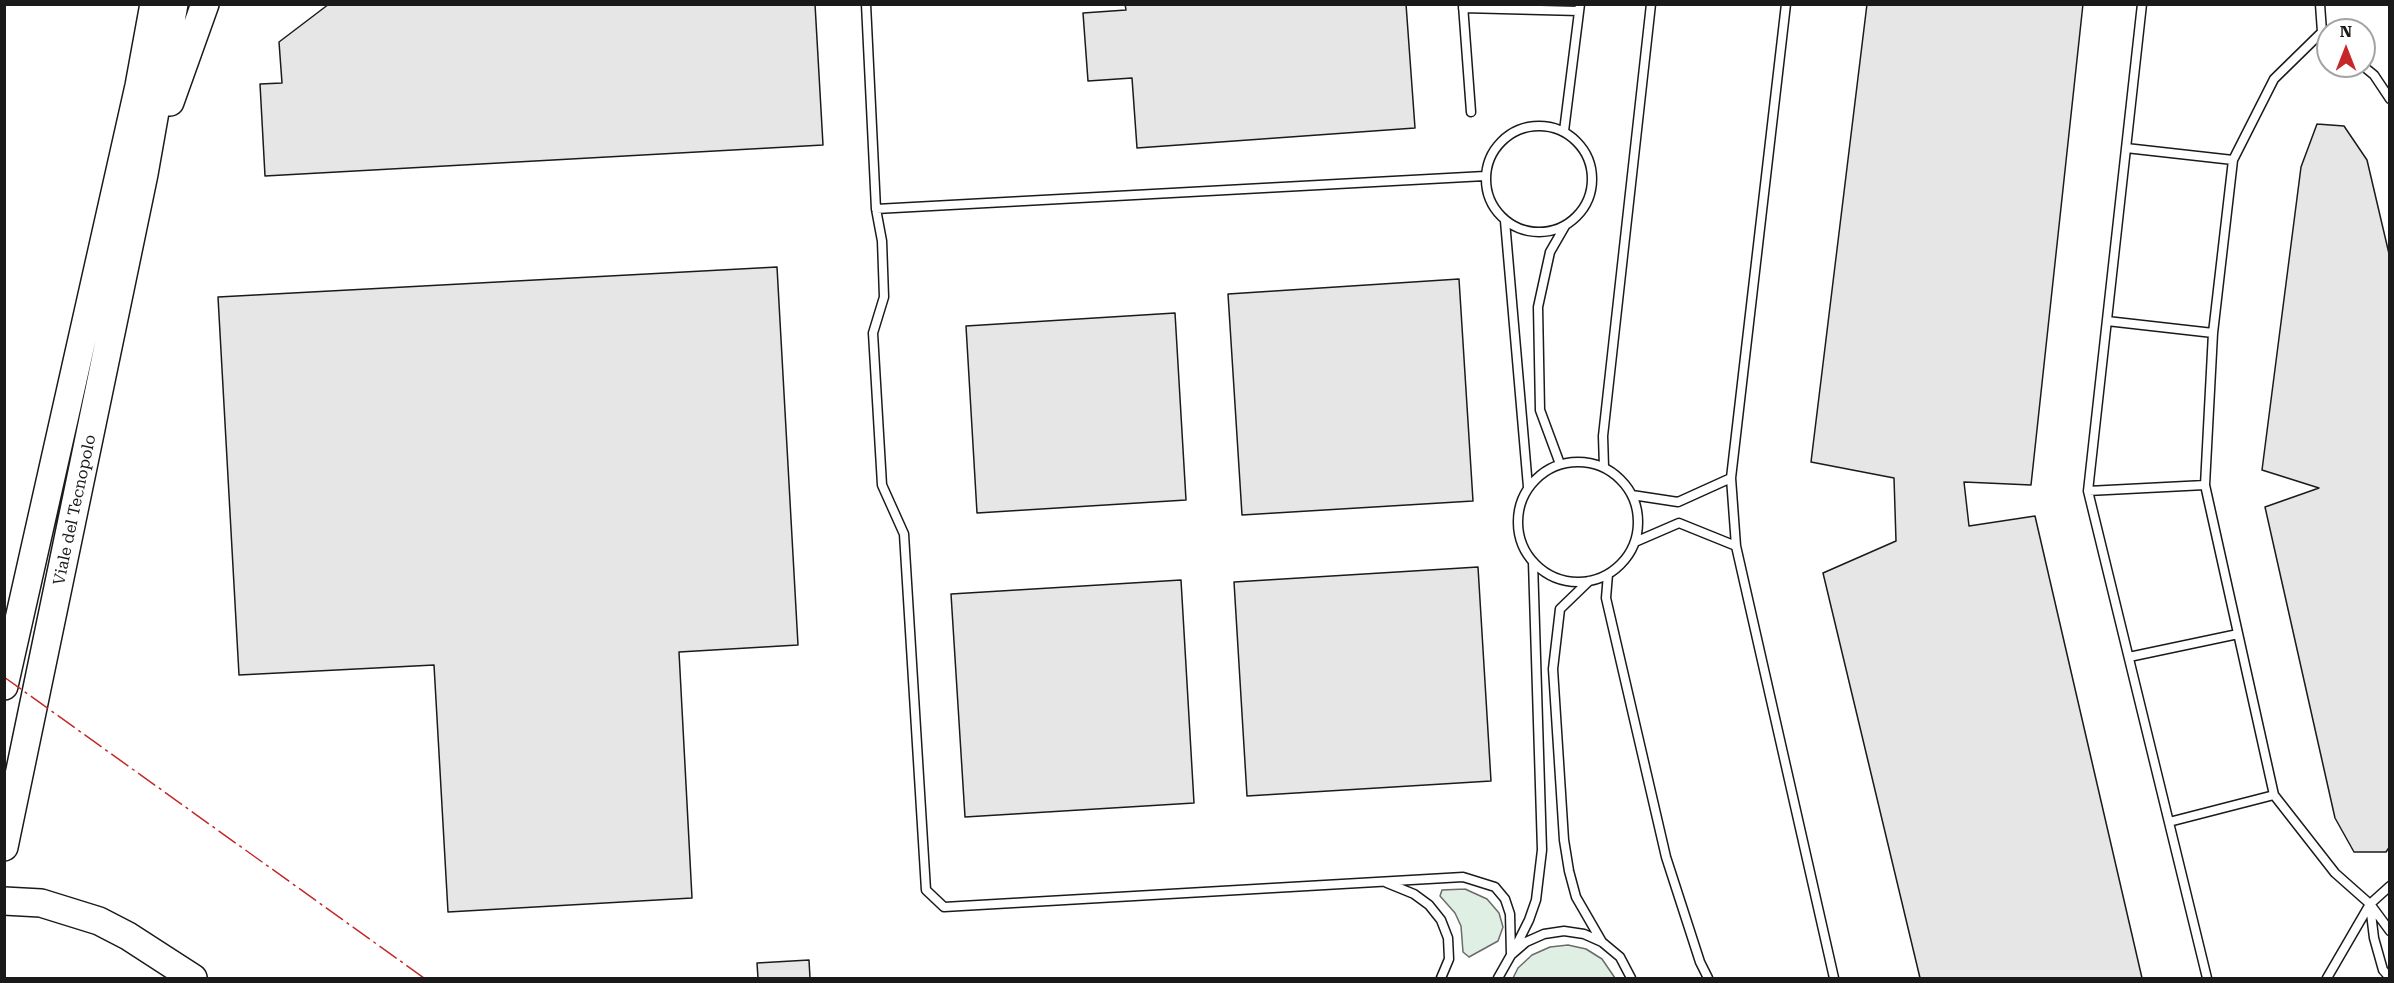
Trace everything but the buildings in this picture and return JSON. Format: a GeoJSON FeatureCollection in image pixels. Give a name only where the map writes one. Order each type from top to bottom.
{"type":"FeatureCollection","features":[{"type":"Feature","properties":{"kind":"highway","name":"Viale del Tecnopolo"},"geometry":{"type":"LineString","coordinates":[[4,686],[154,4]]}},
{"type":"Feature","properties":{"kind":"highway"},"geometry":{"type":"LineString","coordinates":[[144,174],[174,4]]}},
{"type":"Feature","properties":{"kind":"highway"},"geometry":{"type":"LineString","coordinates":[[144,174],[204,4]]}},
{"type":"Feature","properties":{"kind":"highway","name":"Viale del Tecnopolo"},"geometry":{"type":"LineString","coordinates":[[5,846],[144,174]]}},
{"type":"Feature","properties":{"kind":"highway"},"geometry":{"type":"LineString","coordinates":[[4,901],[41,903],[99,921],[119,931],[193,978]]}},
{"type":"Feature","properties":{"kind":"lane"},"geometry":{"type":"LineString","coordinates":[[866,4],[876,209],[882,241],[884,297],[873,333],[882,485],[904,534],[926,890],[944,908],[1450,876],[1474,878],[1495,887],[1505,899],[1510,914],[1511,955]]}},
{"type":"Feature","properties":{"kind":"lane"},"geometry":{"type":"LineString","coordinates":[[1604,467],[1603,436],[1651,4]]}},
{"type":"Feature","properties":{"kind":"lane"},"geometry":{"type":"LineString","coordinates":[[1786,4],[1731,478],[1736,546],[1834,978]]}},
{"type":"Feature","properties":{"kind":"lane"},"geometry":{"type":"LineString","coordinates":[[2142,4],[2088,491],[2207,978]]}},
{"type":"Feature","properties":{"kind":"lane"},"geometry":{"type":"LineString","coordinates":[[1471,112],[1463,6],[1580,8],[1563,131]]}},
{"type":"Feature","properties":{"kind":"lane"},"geometry":{"type":"LineString","coordinates":[[2316,42],[2274,79],[2233,160],[2213,333],[2205,485],[2274,795],[2335,873],[2370,904],[2390,931]]}},
{"type":"Feature","properties":{"kind":"lane"},"geometry":{"type":"LineString","coordinates":[[2376,78],[2390,99]]}},
{"type":"Feature","properties":{"kind":"lane"},"geometry":{"type":"LineString","coordinates":[[1543,126],[1563,131],[1579,143],[1589,160],[1593,178],[1590,197],[1580,214],[1565,226],[1550,232],[1534,233],[1519,229],[1505,221],[1493,208],[1486,193],[1485,176],[1490,155],[1503,138],[1522,128],[1543,126]]}},
{"type":"Feature","properties":{"kind":"lane"},"geometry":{"type":"LineString","coordinates":[[2126,148],[2233,160]]}},
{"type":"Feature","properties":{"kind":"lane"},"geometry":{"type":"LineString","coordinates":[[876,209],[1485,176]]}},
{"type":"Feature","properties":{"kind":"lane"},"geometry":{"type":"LineString","coordinates":[[1505,221],[1528,487]]}},
{"type":"Feature","properties":{"kind":"lane"},"geometry":{"type":"LineString","coordinates":[[1560,464],[1540,410],[1538,307],[1550,252],[1565,226]]}},
{"type":"Feature","properties":{"kind":"lane"},"geometry":{"type":"LineString","coordinates":[[2107,321],[2213,333]]}},
{"type":"Feature","properties":{"kind":"lane"},"geometry":{"type":"LineString","coordinates":[[1590,462],[1604,467],[1621,479],[1632,495],[1638,510],[1635,542],[1624,560],[1608,574],[1589,581],[1568,581],[1549,575],[1533,562],[1522,545],[1517,525],[1520,505],[1528,487],[1542,472],[1560,464],[1590,462]]}},
{"type":"Feature","properties":{"kind":"lane"},"geometry":{"type":"LineString","coordinates":[[1632,495],[1678,502],[1731,478]]}},
{"type":"Feature","properties":{"kind":"lane"},"geometry":{"type":"LineString","coordinates":[[2088,491],[2205,485]]}},
{"type":"Feature","properties":{"kind":"lane"},"geometry":{"type":"LineString","coordinates":[[1635,542],[1679,523],[1736,546]]}},
{"type":"Feature","properties":{"kind":"lane"},"geometry":{"type":"LineString","coordinates":[[1497,978],[1511,955],[1536,900],[1542,850],[1533,562]]}},
{"type":"Feature","properties":{"kind":"lane"},"geometry":{"type":"LineString","coordinates":[[1608,574],[1606,598],[1666,857],[1700,962],[1708,978]]}},
{"type":"Feature","properties":{"kind":"lane"},"geometry":{"type":"LineString","coordinates":[[1589,581],[1560,609],[1553,669],[1564,840],[1569,871],[1576,897],[1602,942]]}},
{"type":"Feature","properties":{"kind":"lane"},"geometry":{"type":"LineString","coordinates":[[2129,657],[2238,634]]}},
{"type":"Feature","properties":{"kind":"lane"},"geometry":{"type":"LineString","coordinates":[[2169,822],[2274,795]]}},
{"type":"Feature","properties":{"kind":"lane"},"geometry":{"type":"LineString","coordinates":[[1381,881],[1414,894],[1430,905],[1441,920],[1448,938],[1449,959],[1441,978]]}},
{"type":"Feature","properties":{"kind":"lane"},"geometry":{"type":"LineString","coordinates":[[2327,978],[2370,904],[2390,886]]}},
{"type":"Feature","properties":{"kind":"lane"},"geometry":{"type":"LineString","coordinates":[[2370,904],[2374,938],[2383,970],[2390,978]]}},
{"type":"Feature","properties":{"kind":"lane"},"geometry":{"type":"LineString","coordinates":[[1511,955],[1535,938],[1564,931],[1584,934],[1602,942],[1620,957],[1631,978]]}},
{"type":"Feature","properties":{"kind":"green space"},"geometry":{"type":"Polygon","coordinates":[[[1465,889],[1487,899],[1499,913],[1503,927],[1498,941],[1469,957],[1463,952],[1461,926],[1455,913],[1440,896],[1442,890],[1465,889]]]}},
{"type":"Feature","properties":{"kind":"green space"},"geometry":{"type":"Polygon","coordinates":[[[1568,945],[1586,949],[1602,959],[1615,978],[1513,978],[1518,968],[1532,955],[1550,947],[1568,945]]]}},
{"type":"Feature","properties":{"kind":"power"},"geometry":{"type":"LineString","coordinates":[[4,677],[424,978]]}}]}
